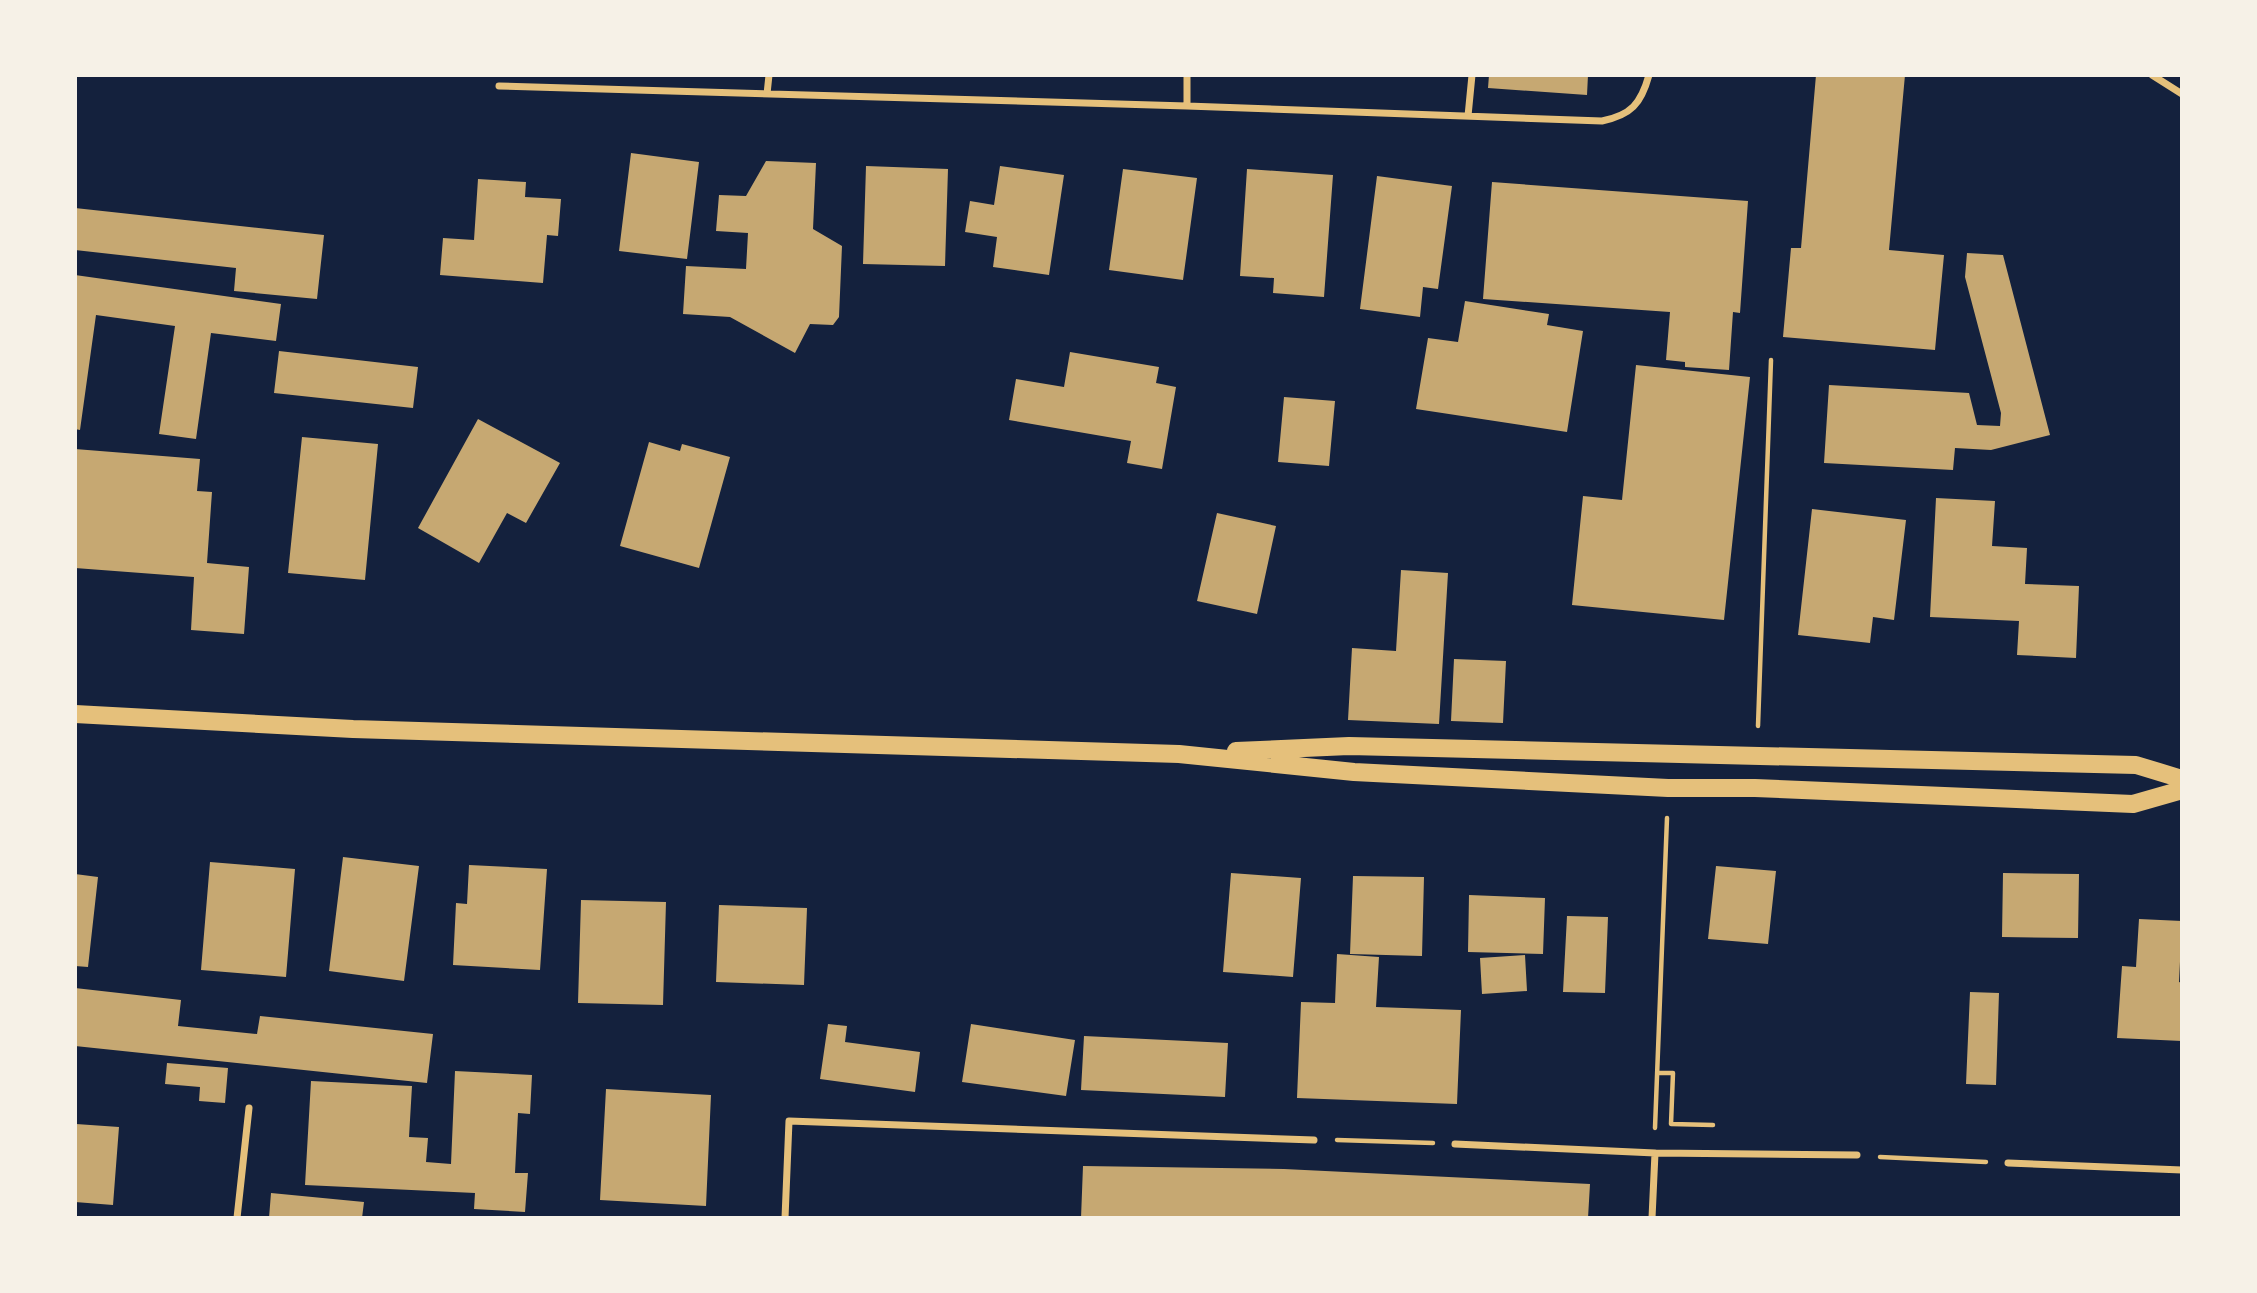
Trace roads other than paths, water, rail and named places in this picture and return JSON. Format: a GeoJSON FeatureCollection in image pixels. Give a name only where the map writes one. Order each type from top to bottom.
{"type":"FeatureCollection","features":[{"type":"Feature","properties":{"kind":"main road"},"geometry":{"type":"LineString","coordinates":[[75,714],[353,729],[1179,754],[1354,772],[1668,788],[1755,788],[2133,804],[2182,790]]}},
{"type":"Feature","properties":{"kind":"main road"},"geometry":{"type":"LineString","coordinates":[[1179,754],[1349,746],[2136,765],[2182,779]]}},
{"type":"Feature","properties":{"kind":"street"},"geometry":{"type":"LineString","coordinates":[[767,94],[769,75]]}},
{"type":"Feature","properties":{"kind":"street"},"geometry":{"type":"LineString","coordinates":[[1187,75],[1187,106]]}},
{"type":"Feature","properties":{"kind":"street"},"geometry":{"type":"LineString","coordinates":[[1468,116],[1472,75]]}},
{"type":"Feature","properties":{"kind":"street"},"geometry":{"type":"LineString","coordinates":[[499,86],[1602,121],[1620,117],[1635,106],[1645,90],[1649,75]]}},
{"type":"Feature","properties":{"kind":"street"},"geometry":{"type":"LineString","coordinates":[[2152,75],[2182,94]]}},
{"type":"Feature","properties":{"kind":"street"},"geometry":{"type":"LineString","coordinates":[[237,1218],[248,1108]]}},
{"type":"Feature","properties":{"kind":"street"},"geometry":{"type":"LineString","coordinates":[[785,1218],[789,1121],[1314,1140]]}},
{"type":"Feature","properties":{"kind":"street"},"geometry":{"type":"LineString","coordinates":[[1455,1144],[1655,1153],[1857,1155]]}},
{"type":"Feature","properties":{"kind":"street"},"geometry":{"type":"LineString","coordinates":[[1653,1218],[1655,1153]]}},
{"type":"Feature","properties":{"kind":"street"},"geometry":{"type":"LineString","coordinates":[[2008,1163],[2182,1170]]}}]}
